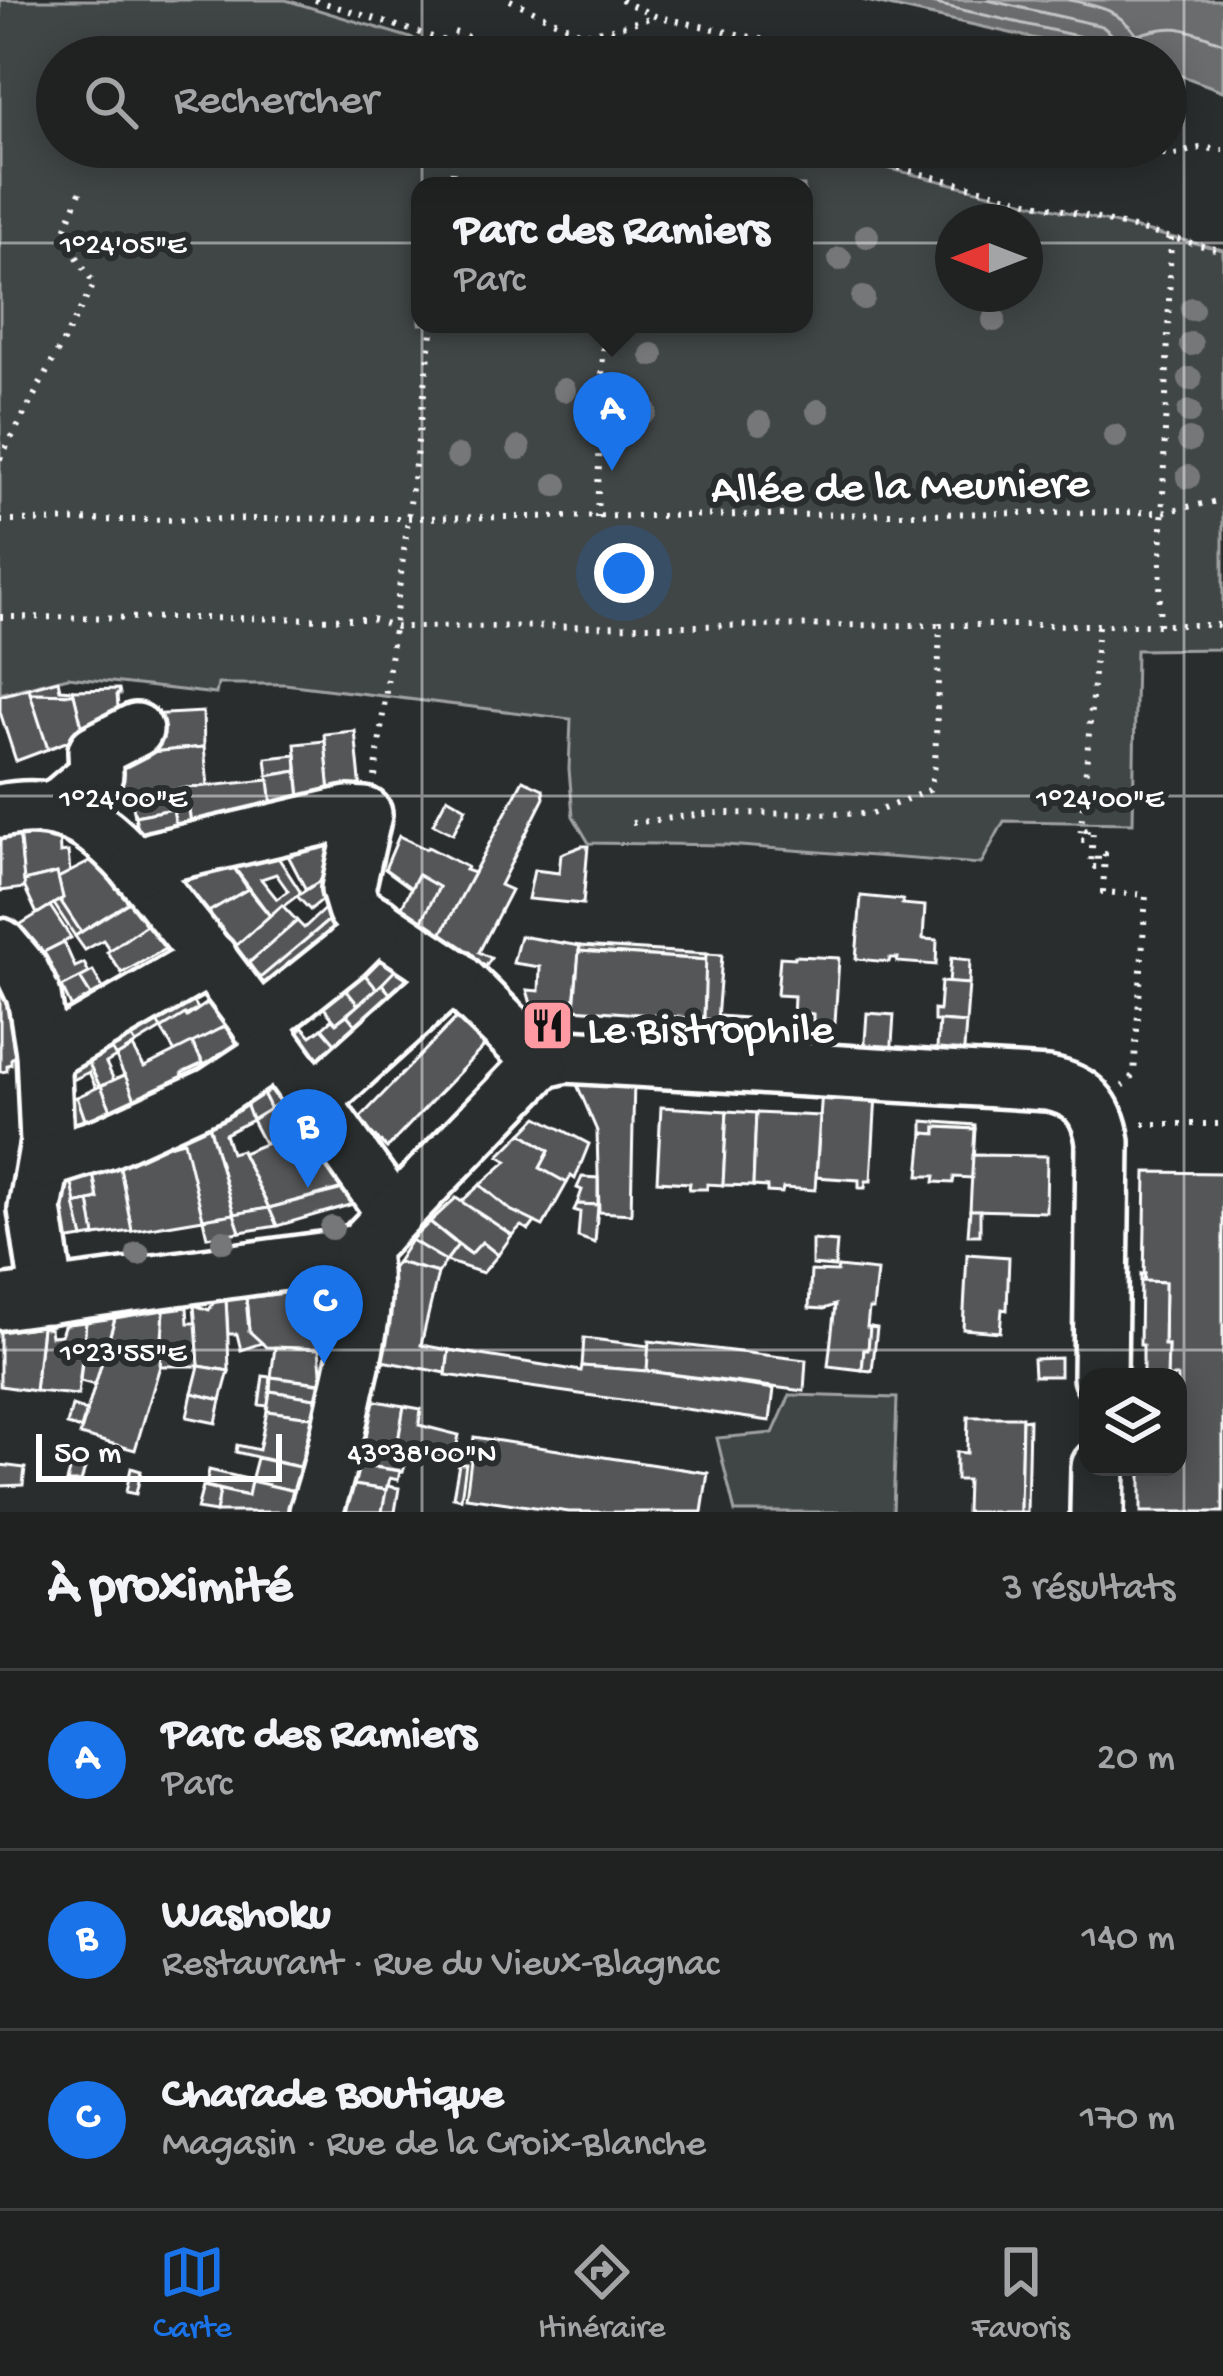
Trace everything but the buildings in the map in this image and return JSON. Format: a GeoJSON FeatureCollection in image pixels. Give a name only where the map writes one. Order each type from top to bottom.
{"type":"FeatureCollection","features":[{"type":"Feature","properties":{"kind":"street"},"geometry":{"type":"LineString","coordinates":[[56,808],[96,774],[95,751],[136,730]]}},
{"type":"Feature","properties":{"kind":"street"},"geometry":{"type":"LineString","coordinates":[[370,796],[348,889],[354,909],[453,976],[541,1062]]}},
{"type":"Feature","properties":{"kind":"street"},"geometry":{"type":"LineString","coordinates":[[137,868],[154,858],[347,813],[370,796]]}},
{"type":"Feature","properties":{"kind":"street"},"geometry":{"type":"LineString","coordinates":[[0,811],[56,808],[95,828],[137,868],[211,959],[313,1102],[377,1232],[364,1265],[361,1326],[330,1472],[316,1512]]}},
{"type":"Feature","properties":{"kind":"street"},"geometry":{"type":"LineString","coordinates":[[45,1162],[105,1143],[212,1094],[377,923]]}},
{"type":"Feature","properties":{"kind":"street"},"geometry":{"type":"LineString","coordinates":[[0,945],[22,971],[34,996],[43,1052],[45,1162],[24,1300],[336,1257],[377,1232],[541,1062],[565,1056],[1048,1084],[1076,1091],[1101,1106],[1100,1368]]}},
{"type":"Feature","properties":{"kind":"street"},"geometry":{"type":"LineString","coordinates":[[43,1052],[211,959]]}},
{"type":"Feature","properties":{"kind":"street"},"geometry":{"type":"LineString","coordinates":[[313,1102],[453,976]]}},
{"type":"Feature","properties":{"kind":"street"},"geometry":{"type":"LineString","coordinates":[[1097,1512],[1098,1476]]}},
{"type":"Feature","properties":{"kind":"path"},"geometry":{"type":"LineString","coordinates":[[315,0],[420,36]]}},
{"type":"Feature","properties":{"kind":"path"},"geometry":{"type":"LineString","coordinates":[[510,0],[581,33],[655,16]]}},
{"type":"Feature","properties":{"kind":"path"},"geometry":{"type":"LineString","coordinates":[[621,0],[655,16],[746,36]]}},
{"type":"Feature","properties":{"kind":"path"},"geometry":{"type":"LineString","coordinates":[[454,32],[466,36]]}},
{"type":"Feature","properties":{"kind":"path"},"geometry":{"type":"LineString","coordinates":[[1187,152],[1223,150]]}},
{"type":"Feature","properties":{"kind":"path"},"geometry":{"type":"LineString","coordinates":[[900,168],[1223,251]]}},
{"type":"Feature","properties":{"kind":"path"},"geometry":{"type":"LineString","coordinates":[[0,459],[94,284],[63,235],[82,187]]}},
{"type":"Feature","properties":{"kind":"path"},"geometry":{"type":"LineString","coordinates":[[1159,625],[1172,237]]}},
{"type":"Feature","properties":{"kind":"path"},"geometry":{"type":"LineString","coordinates":[[370,796],[432,333]]}},
{"type":"Feature","properties":{"kind":"path"},"geometry":{"type":"LineString","coordinates":[[596,518],[604,333]]}},
{"type":"Feature","properties":{"kind":"path","name":"Allée de la Meuniere"},"geometry":{"type":"LineString","coordinates":[[0,521],[1162,512],[1223,500]]}},
{"type":"Feature","properties":{"kind":"path"},"geometry":{"type":"LineString","coordinates":[[0,617],[373,619],[396,627],[1223,625]]}},
{"type":"Feature","properties":{"kind":"path"},"geometry":{"type":"LineString","coordinates":[[632,823],[712,813],[871,814],[929,790],[935,766],[940,625]]}},
{"type":"Feature","properties":{"kind":"path"},"geometry":{"type":"LineString","coordinates":[[1098,626],[1080,840],[1086,840],[1087,830],[1094,830],[1091,867],[1098,867],[1098,854],[1106,854],[1103,892],[1146,895],[1134,1074],[1101,1106],[1142,1124],[1223,1124]]}},
{"type":"Feature","properties":{"kind":"shaded area"},"geometry":{"type":"Polygon","coordinates":[[[0,0],[286,0],[404,36],[36,36],[36,168],[887,168],[1035,204],[935,204],[935,312],[1043,312],[1043,206],[1223,250],[1223,649],[1136,650],[1133,823],[1004,821],[981,864],[726,845],[589,843],[573,816],[571,719],[285,684],[218,684],[216,694],[68,677],[0,694],[0,0]]]}},
{"type":"Feature","properties":{"kind":"shaded area"},"geometry":{"type":"Polygon","coordinates":[[[790,1395],[897,1398],[893,1512],[735,1512],[717,1438],[773,1433],[790,1395]]]}},
{"type":"Feature","properties":{"kind":"water"},"geometry":{"type":"Polygon","coordinates":[[[862,0],[1223,0],[1223,91],[1187,78],[1187,36],[1024,36],[862,0]]]}},
{"type":"Feature","properties":{"kind":"place","name":"Parc des Ramiers"},"geometry":{"type":"Point","coordinates":[612,471]}},
{"type":"Feature","properties":{"kind":"place","name":"Le Bistrophile"},"geometry":{"type":"Point","coordinates":[548,1025]}},
{"type":"Feature","properties":{"kind":"place","name":"Washoku"},"geometry":{"type":"Point","coordinates":[308,1188]}},
{"type":"Feature","properties":{"kind":"place","name":"Charade Boutique"},"geometry":{"type":"Point","coordinates":[324,1364]}}]}
